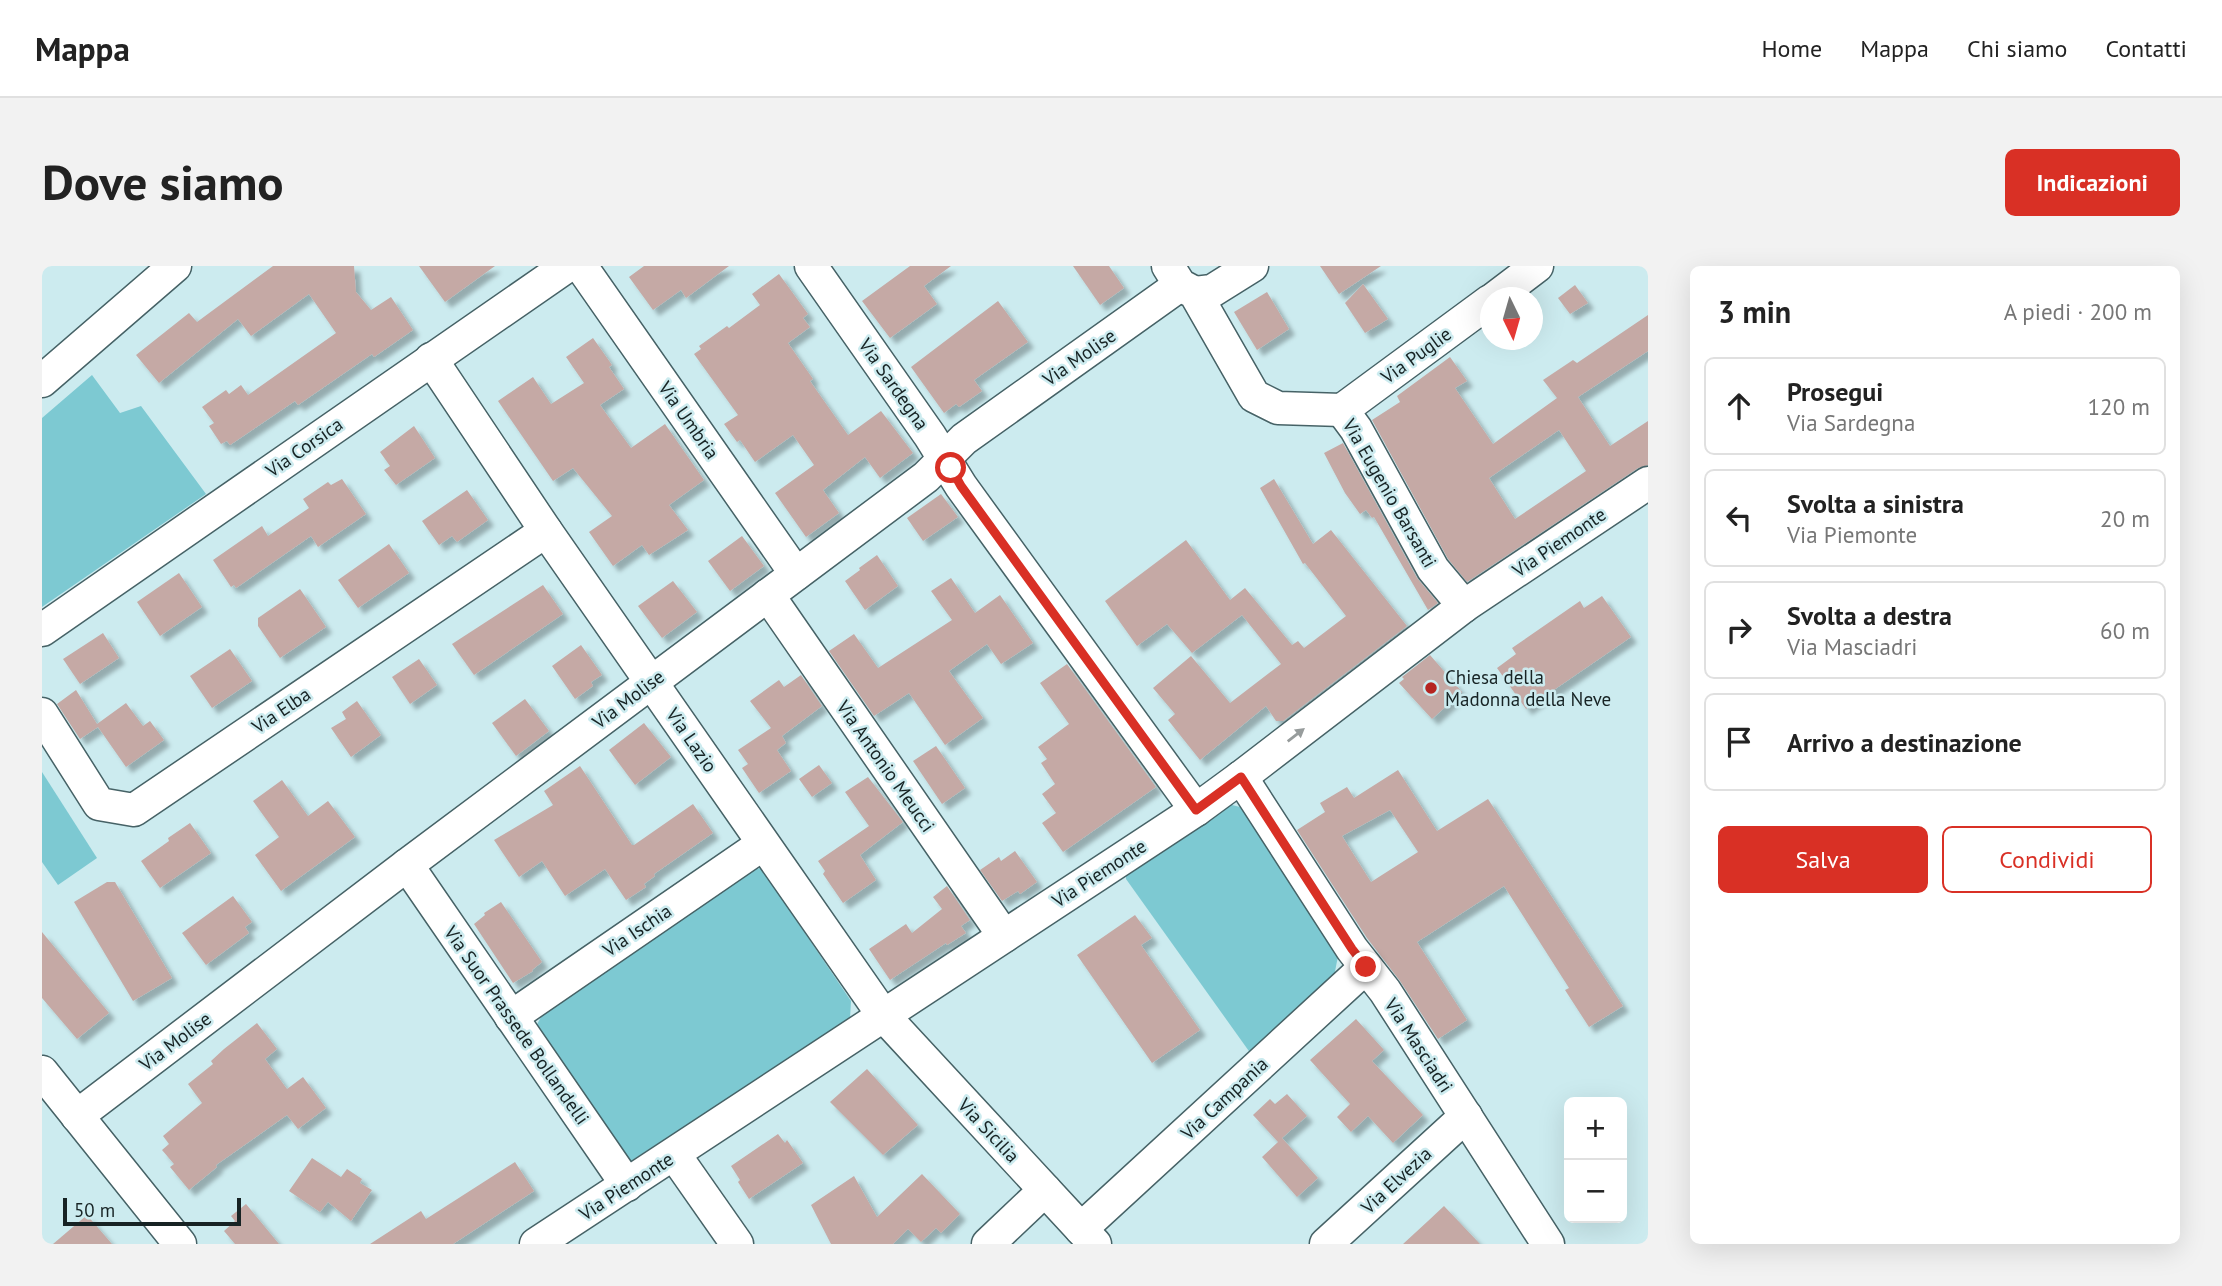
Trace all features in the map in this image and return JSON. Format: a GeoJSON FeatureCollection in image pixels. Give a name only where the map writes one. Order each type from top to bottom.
{"type":"FeatureCollection","features":[{"type":"Feature","properties":{"kind":"street"},"geometry":{"type":"LineString","coordinates":[[42,382],[175,266]]}},
{"type":"Feature","properties":{"kind":"street","name":"Via Corsica"},"geometry":{"type":"LineString","coordinates":[[42,629],[567,266]]}},
{"type":"Feature","properties":{"kind":"street","name":"Via Umbria"},"geometry":{"type":"LineString","coordinates":[[581,266],[796,574]]}},
{"type":"Feature","properties":{"kind":"street","name":"Via Sardegna"},"geometry":{"type":"LineString","coordinates":[[811,266],[945,458],[961,486],[1196,810]]}},
{"type":"Feature","properties":{"kind":"street","name":"Via Molise"},"geometry":{"type":"LineString","coordinates":[[77,1116],[407,864],[926,477],[964,439],[1181,282],[1212,291],[1252,266]]}},
{"type":"Feature","properties":{"kind":"street","name":"Via Puglie"},"geometry":{"type":"LineString","coordinates":[[1508,287],[1537,266]]}},
{"type":"Feature","properties":{"kind":"street","name":"Via Eugenio Barsanti"},"geometry":{"type":"LineString","coordinates":[[1181,282],[1254,396],[1278,408],[1342,410],[1356,429],[1433,569],[1464,606]]}},
{"type":"Feature","properties":{"kind":"street","name":"Via Puglie"},"geometry":{"type":"LineString","coordinates":[[1342,410],[1480,308]]}},
{"type":"Feature","properties":{"kind":"street","name":"Via Lazio"},"geometry":{"type":"LineString","coordinates":[[431,359],[546,531],[883,1015]]}},
{"type":"Feature","properties":{"kind":"street","name":"Via Piemonte"},"geometry":{"type":"LineString","coordinates":[[536,1244],[1196,810],[1464,606],[1648,483]]}},
{"type":"Feature","properties":{"kind":"street","name":"Via Elba"},"geometry":{"type":"LineString","coordinates":[[42,714],[99,804],[134,810],[546,531]]}},
{"type":"Feature","properties":{"kind":"street","name":"Via Antonio Meucci"},"geometry":{"type":"LineString","coordinates":[[768,595],[1004,936]]}},
{"type":"Feature","properties":{"kind":"street","name":"Via Masciadri"},"geometry":{"type":"LineString","coordinates":[[1241,777],[1352,949],[1385,991],[1548,1244]]}},
{"type":"Feature","properties":{"kind":"street","name":"Via Ischia"},"geometry":{"type":"LineString","coordinates":[[511,1017],[764,844]]}},
{"type":"Feature","properties":{"kind":"street","name":"Via Suor Prassede Bollandelli"},"geometry":{"type":"LineString","coordinates":[[407,864],[627,1185]]}},
{"type":"Feature","properties":{"kind":"street","name":"Via Campania"},"geometry":{"type":"LineString","coordinates":[[1088,1236],[1366,967]]}},
{"type":"Feature","properties":{"kind":"street","name":"Via Sicilia"},"geometry":{"type":"LineString","coordinates":[[883,1015],[1088,1236]]}},
{"type":"Feature","properties":{"kind":"street"},"geometry":{"type":"LineString","coordinates":[[42,1072],[180,1244]]}},
{"type":"Feature","properties":{"kind":"street","name":"Via Elvezia"},"geometry":{"type":"LineString","coordinates":[[1326,1244],[1466,1116]]}},
{"type":"Feature","properties":{"kind":"street"},"geometry":{"type":"LineString","coordinates":[[674,1154],[737,1244]]}},
{"type":"Feature","properties":{"kind":"street"},"geometry":{"type":"LineString","coordinates":[[988,1244],[1045,1190]]}},
{"type":"Feature","properties":{"kind":"shaded area"},"geometry":{"type":"Polygon","coordinates":[[[92,375],[120,413],[141,406],[206,494],[42,607],[42,418],[92,375]]]}},
{"type":"Feature","properties":{"kind":"shaded area"},"geometry":{"type":"Polygon","coordinates":[[[42,772],[97,858],[58,885],[42,862],[42,772]]]}},
{"type":"Feature","properties":{"kind":"shaded area"},"geometry":{"type":"Polygon","coordinates":[[[1228,804],[1244,808],[1338,956],[1333,982],[1251,1054],[1126,879],[1126,872],[1228,804]]]}},
{"type":"Feature","properties":{"kind":"shaded area"},"geometry":{"type":"Polygon","coordinates":[[[761,868],[851,1001],[850,1019],[628,1163],[533,1032],[542,1015],[744,871],[761,868]]]}},
{"type":"Feature","properties":{"kind":"building"},"geometry":{"type":"Polygon","coordinates":[[[273,266],[354,266],[356,292],[371,310],[391,297],[413,330],[374,357],[372,354],[298,405],[295,401],[230,445],[227,441],[221,444],[209,426],[214,423],[202,407],[226,390],[229,394],[241,385],[248,395],[336,333],[309,294],[251,336],[238,319],[159,383],[136,355],[189,313],[197,322],[273,266]]]}},
{"type":"Feature","properties":{"kind":"building"},"geometry":{"type":"Polygon","coordinates":[[[419,266],[495,266],[445,302],[419,266]]]}},
{"type":"Feature","properties":{"kind":"building"},"geometry":{"type":"Polygon","coordinates":[[[644,266],[729,266],[686,298],[681,290],[653,310],[629,277],[644,266]]]}},
{"type":"Feature","properties":{"kind":"building"},"geometry":{"type":"Polygon","coordinates":[[[910,266],[951,266],[924,286],[937,304],[890,338],[862,301],[910,266]]]}},
{"type":"Feature","properties":{"kind":"building"},"geometry":{"type":"Polygon","coordinates":[[[1073,266],[1109,266],[1124,288],[1100,305],[1073,266]]]}},
{"type":"Feature","properties":{"kind":"building"},"geometry":{"type":"Polygon","coordinates":[[[1320,266],[1381,266],[1339,294],[1320,266]]]}},
{"type":"Feature","properties":{"kind":"building"},"geometry":{"type":"Polygon","coordinates":[[[779,274],[808,314],[803,318],[810,327],[788,343],[813,379],[810,381],[848,435],[881,411],[913,453],[880,478],[865,457],[823,490],[839,513],[806,537],[775,493],[814,465],[793,435],[755,462],[740,440],[737,442],[724,424],[738,415],[694,354],[701,349],[699,346],[760,305],[752,294],[779,274]]]}},
{"type":"Feature","properties":{"kind":"building"},"geometry":{"type":"Polygon","coordinates":[[[1363,284],[1388,319],[1365,333],[1345,303],[1363,284]]]}},
{"type":"Feature","properties":{"kind":"building"},"geometry":{"type":"Polygon","coordinates":[[[1575,285],[1588,303],[1570,314],[1558,298],[1575,285]]]}},
{"type":"Feature","properties":{"kind":"building"},"geometry":{"type":"Polygon","coordinates":[[[1267,292],[1289,329],[1257,350],[1234,312],[1267,292]]]}},
{"type":"Feature","properties":{"kind":"building"},"geometry":{"type":"Polygon","coordinates":[[[998,301],[1028,342],[974,380],[982,391],[959,407],[956,404],[944,413],[911,367],[998,301]]]}},
{"type":"Feature","properties":{"kind":"building"},"geometry":{"type":"Polygon","coordinates":[[[1648,315],[1648,351],[1578,397],[1610,446],[1648,421],[1648,465],[1638,468],[1467,582],[1448,559],[1372,420],[1400,402],[1397,396],[1450,357],[1467,381],[1455,388],[1493,444],[1557,398],[1543,380],[1573,360],[1577,363],[1648,315]],[[1559,430],[1489,478],[1515,519],[1586,471],[1559,430]]]}},
{"type":"Feature","properties":{"kind":"building"},"geometry":{"type":"Polygon","coordinates":[[[593,338],[612,365],[609,367],[624,389],[600,405],[631,448],[665,424],[704,480],[669,505],[688,530],[649,555],[642,545],[613,566],[589,532],[612,516],[573,468],[553,481],[498,401],[533,377],[551,404],[584,383],[566,357],[593,338]]]}},
{"type":"Feature","properties":{"kind":"building"},"geometry":{"type":"Polygon","coordinates":[[[414,426],[435,458],[396,485],[384,470],[390,466],[380,452],[414,426]]]}},
{"type":"Feature","properties":{"kind":"building"},"geometry":{"type":"Polygon","coordinates":[[[1343,443],[1417,578],[1438,603],[1428,610],[1374,517],[1366,510],[1360,514],[1345,493],[1324,453],[1343,443]]]}},
{"type":"Feature","properties":{"kind":"building"},"geometry":{"type":"Polygon","coordinates":[[[342,479],[366,514],[318,547],[311,536],[236,588],[234,585],[231,587],[213,560],[262,526],[268,536],[309,508],[303,499],[328,482],[331,485],[342,479]]]}},
{"type":"Feature","properties":{"kind":"building"},"geometry":{"type":"Polygon","coordinates":[[[1274,479],[1313,544],[1331,530],[1407,626],[1283,721],[1276,721],[1266,706],[1200,760],[1168,720],[1175,714],[1153,688],[1191,656],[1230,703],[1281,664],[1242,615],[1192,653],[1167,624],[1137,646],[1105,601],[1186,540],[1230,600],[1245,588],[1292,645],[1298,641],[1304,648],[1346,616],[1305,563],[1303,564],[1260,488],[1274,479]]]}},
{"type":"Feature","properties":{"kind":"building"},"geometry":{"type":"Polygon","coordinates":[[[467,490],[488,520],[457,542],[452,536],[439,545],[422,521],[467,490]]]}},
{"type":"Feature","properties":{"kind":"building"},"geometry":{"type":"Polygon","coordinates":[[[941,494],[958,517],[923,541],[907,518],[941,494]]]}},
{"type":"Feature","properties":{"kind":"building"},"geometry":{"type":"Polygon","coordinates":[[[742,536],[764,566],[730,591],[708,561],[742,536]]]}},
{"type":"Feature","properties":{"kind":"building"},"geometry":{"type":"Polygon","coordinates":[[[389,544],[409,573],[358,608],[338,580],[389,544]]]}},
{"type":"Feature","properties":{"kind":"building"},"geometry":{"type":"Polygon","coordinates":[[[877,555],[898,586],[865,610],[845,581],[877,555]]]}},
{"type":"Feature","properties":{"kind":"building"},"geometry":{"type":"Polygon","coordinates":[[[179,573],[202,607],[160,636],[137,602],[179,573]]]}},
{"type":"Feature","properties":{"kind":"building"},"geometry":{"type":"Polygon","coordinates":[[[951,578],[975,613],[1000,595],[1033,643],[1001,664],[987,644],[949,671],[983,718],[945,745],[909,693],[874,716],[829,651],[854,634],[878,668],[952,620],[931,591],[951,578]]]}},
{"type":"Feature","properties":{"kind":"building"},"geometry":{"type":"Polygon","coordinates":[[[673,581],[697,612],[662,638],[638,606],[673,581]]]}},
{"type":"Feature","properties":{"kind":"building"},"geometry":{"type":"Polygon","coordinates":[[[543,585],[563,614],[474,675],[452,644],[543,585]]]}},
{"type":"Feature","properties":{"kind":"building"},"geometry":{"type":"Polygon","coordinates":[[[300,589],[326,627],[280,658],[258,626],[258,618],[300,589]]]}},
{"type":"Feature","properties":{"kind":"building"},"geometry":{"type":"Polygon","coordinates":[[[1602,596],[1631,637],[1526,709],[1497,668],[1516,654],[1512,648],[1580,601],[1584,608],[1602,596]]]}},
{"type":"Feature","properties":{"kind":"building"},"geometry":{"type":"Polygon","coordinates":[[[103,633],[119,658],[80,684],[63,659],[103,633]]]}},
{"type":"Feature","properties":{"kind":"building"},"geometry":{"type":"Polygon","coordinates":[[[581,645],[602,675],[591,682],[593,686],[575,699],[552,666],[581,645]]]}},
{"type":"Feature","properties":{"kind":"building"},"geometry":{"type":"Polygon","coordinates":[[[230,649],[252,681],[212,708],[190,676],[230,649]]]}},
{"type":"Feature","properties":{"kind":"building","name":"Chiesa della Madonna della Neve"},"geometry":{"type":"Polygon","coordinates":[[[1430,655],[1462,692],[1432,719],[1399,683],[1404,679],[1402,677],[1430,655]]]}},
{"type":"Feature","properties":{"kind":"building"},"geometry":{"type":"Polygon","coordinates":[[[419,659],[437,685],[410,704],[392,677],[419,659]]]}},
{"type":"Feature","properties":{"kind":"building"},"geometry":{"type":"Polygon","coordinates":[[[1067,664],[1156,787],[1063,852],[1042,823],[1056,813],[1042,794],[1055,784],[1041,763],[1047,759],[1038,747],[1069,724],[1040,683],[1067,664]]]}},
{"type":"Feature","properties":{"kind":"building"},"geometry":{"type":"Polygon","coordinates":[[[801,675],[822,706],[782,736],[786,743],[777,750],[791,771],[759,793],[742,768],[748,764],[738,750],[771,728],[750,701],[779,680],[784,687],[801,675]]]}},
{"type":"Feature","properties":{"kind":"building"},"geometry":{"type":"Polygon","coordinates":[[[76,690],[97,724],[126,703],[143,726],[150,721],[164,740],[126,767],[98,727],[80,739],[57,704],[76,690]]]}},
{"type":"Feature","properties":{"kind":"building"},"geometry":{"type":"Polygon","coordinates":[[[525,699],[549,731],[516,756],[492,723],[525,699]]]}},
{"type":"Feature","properties":{"kind":"building"},"geometry":{"type":"Polygon","coordinates":[[[357,701],[381,735],[351,757],[331,728],[346,719],[342,712],[357,701]]]}},
{"type":"Feature","properties":{"kind":"building"},"geometry":{"type":"Polygon","coordinates":[[[644,723],[671,757],[635,785],[609,750],[644,723]]]}},
{"type":"Feature","properties":{"kind":"building"},"geometry":{"type":"Polygon","coordinates":[[[936,746],[965,788],[942,804],[913,761],[936,746]]]}},
{"type":"Feature","properties":{"kind":"building"},"geometry":{"type":"Polygon","coordinates":[[[819,765],[832,783],[812,797],[799,779],[819,765]]]}},
{"type":"Feature","properties":{"kind":"building"},"geometry":{"type":"Polygon","coordinates":[[[580,766],[632,845],[693,804],[713,833],[654,874],[655,876],[644,884],[646,887],[626,900],[605,869],[565,896],[542,861],[519,877],[494,840],[553,805],[544,791],[580,766]]]}},
{"type":"Feature","properties":{"kind":"building"},"geometry":{"type":"Polygon","coordinates":[[[1398,770],[1437,831],[1488,799],[1623,1006],[1589,1027],[1565,990],[1569,988],[1504,886],[1417,942],[1467,1020],[1438,1039],[1400,981],[1367,938],[1297,830],[1325,812],[1320,803],[1347,787],[1354,798],[1398,770]],[[1390,810],[1342,836],[1371,882],[1418,852],[1390,810]]]}},
{"type":"Feature","properties":{"kind":"building"},"geometry":{"type":"Polygon","coordinates":[[[868,777],[903,822],[860,855],[876,880],[843,903],[823,874],[825,871],[818,861],[869,826],[845,792],[868,777]]]}},
{"type":"Feature","properties":{"kind":"building"},"geometry":{"type":"Polygon","coordinates":[[[282,780],[308,816],[328,801],[355,837],[281,891],[255,855],[279,837],[253,801],[282,780]]]}},
{"type":"Feature","properties":{"kind":"building"},"geometry":{"type":"Polygon","coordinates":[[[190,823],[211,853],[160,888],[141,861],[190,823]]]}},
{"type":"Feature","properties":{"kind":"building"},"geometry":{"type":"Polygon","coordinates":[[[1015,851],[1037,882],[1020,894],[1018,891],[1002,901],[980,870],[999,857],[1001,861],[1015,851]]]}},
{"type":"Feature","properties":{"kind":"building"},"geometry":{"type":"Polygon","coordinates":[[[107,882],[115,882],[172,978],[133,1001],[74,902],[107,882]]]}},
{"type":"Feature","properties":{"kind":"building"},"geometry":{"type":"Polygon","coordinates":[[[947,886],[970,920],[961,926],[966,933],[890,980],[869,949],[906,924],[912,933],[942,909],[933,897],[947,886]]]}},
{"type":"Feature","properties":{"kind":"building"},"geometry":{"type":"Polygon","coordinates":[[[233,896],[252,922],[245,927],[249,933],[206,965],[182,933],[233,896]]]}},
{"type":"Feature","properties":{"kind":"building"},"geometry":{"type":"Polygon","coordinates":[[[501,902],[542,962],[513,983],[474,924],[484,913],[501,902]]]}},
{"type":"Feature","properties":{"kind":"building"},"geometry":{"type":"Polygon","coordinates":[[[1135,915],[1152,938],[1141,945],[1200,1030],[1152,1063],[1077,955],[1135,915]]]}},
{"type":"Feature","properties":{"kind":"building"},"geometry":{"type":"Polygon","coordinates":[[[42,932],[109,1013],[77,1039],[42,998],[42,932]]]}},
{"type":"Feature","properties":{"kind":"building"},"geometry":{"type":"Polygon","coordinates":[[[1356,1019],[1384,1050],[1372,1061],[1423,1115],[1393,1143],[1368,1116],[1351,1132],[1337,1117],[1350,1104],[1310,1060],[1356,1019]]]}},
{"type":"Feature","properties":{"kind":"building"},"geometry":{"type":"Polygon","coordinates":[[[257,1023],[277,1049],[265,1059],[287,1089],[303,1077],[326,1108],[298,1129],[287,1115],[216,1165],[217,1167],[189,1190],[170,1167],[174,1164],[162,1150],[169,1144],[163,1136],[202,1103],[188,1084],[213,1064],[211,1061],[224,1049],[257,1023]]]}},
{"type":"Feature","properties":{"kind":"building"},"geometry":{"type":"Polygon","coordinates":[[[867,1069],[918,1125],[883,1155],[830,1102],[867,1069]]]}},
{"type":"Feature","properties":{"kind":"building"},"geometry":{"type":"Polygon","coordinates":[[[1287,1094],[1307,1116],[1282,1138],[1318,1178],[1297,1197],[1262,1157],[1278,1142],[1253,1115],[1270,1099],[1275,1104],[1287,1094]]]}},
{"type":"Feature","properties":{"kind":"building"},"geometry":{"type":"Polygon","coordinates":[[[778,1134],[785,1143],[787,1140],[803,1163],[749,1199],[731,1166],[778,1134]]]}},
{"type":"Feature","properties":{"kind":"building"},"geometry":{"type":"Polygon","coordinates":[[[312,1158],[341,1177],[347,1169],[362,1179],[360,1183],[372,1190],[351,1221],[328,1202],[320,1212],[289,1191],[312,1158]]]}},
{"type":"Feature","properties":{"kind":"building"},"geometry":{"type":"Polygon","coordinates":[[[515,1162],[534,1191],[453,1244],[370,1244],[421,1211],[426,1219],[515,1162]]]}},
{"type":"Feature","properties":{"kind":"building"},"geometry":{"type":"Polygon","coordinates":[[[922,1174],[960,1214],[941,1233],[936,1228],[921,1242],[908,1229],[893,1244],[831,1244],[811,1205],[854,1176],[877,1217],[922,1174]]]}},
{"type":"Feature","properties":{"kind":"building"},"geometry":{"type":"Polygon","coordinates":[[[246,1204],[279,1244],[235,1244],[224,1231],[235,1221],[231,1216],[246,1204]]]}},
{"type":"Feature","properties":{"kind":"building"},"geometry":{"type":"Polygon","coordinates":[[[1444,1206],[1480,1244],[1403,1244],[1428,1221],[1444,1206]]]}},
{"type":"Feature","properties":{"kind":"building"},"geometry":{"type":"Polygon","coordinates":[[[87,1215],[112,1244],[53,1244],[87,1215]]]}},
{"type":"Feature","properties":{"kind":"place","name":"Chiesa della Madonna della Neve"},"geometry":{"type":"Point","coordinates":[1431,688]}},
{"type":"Feature","properties":{"kind":"route"},"geometry":{"type":"LineString","coordinates":[[951,468],[961,486],[1196,810],[1241,777],[1366,967]]}}]}
